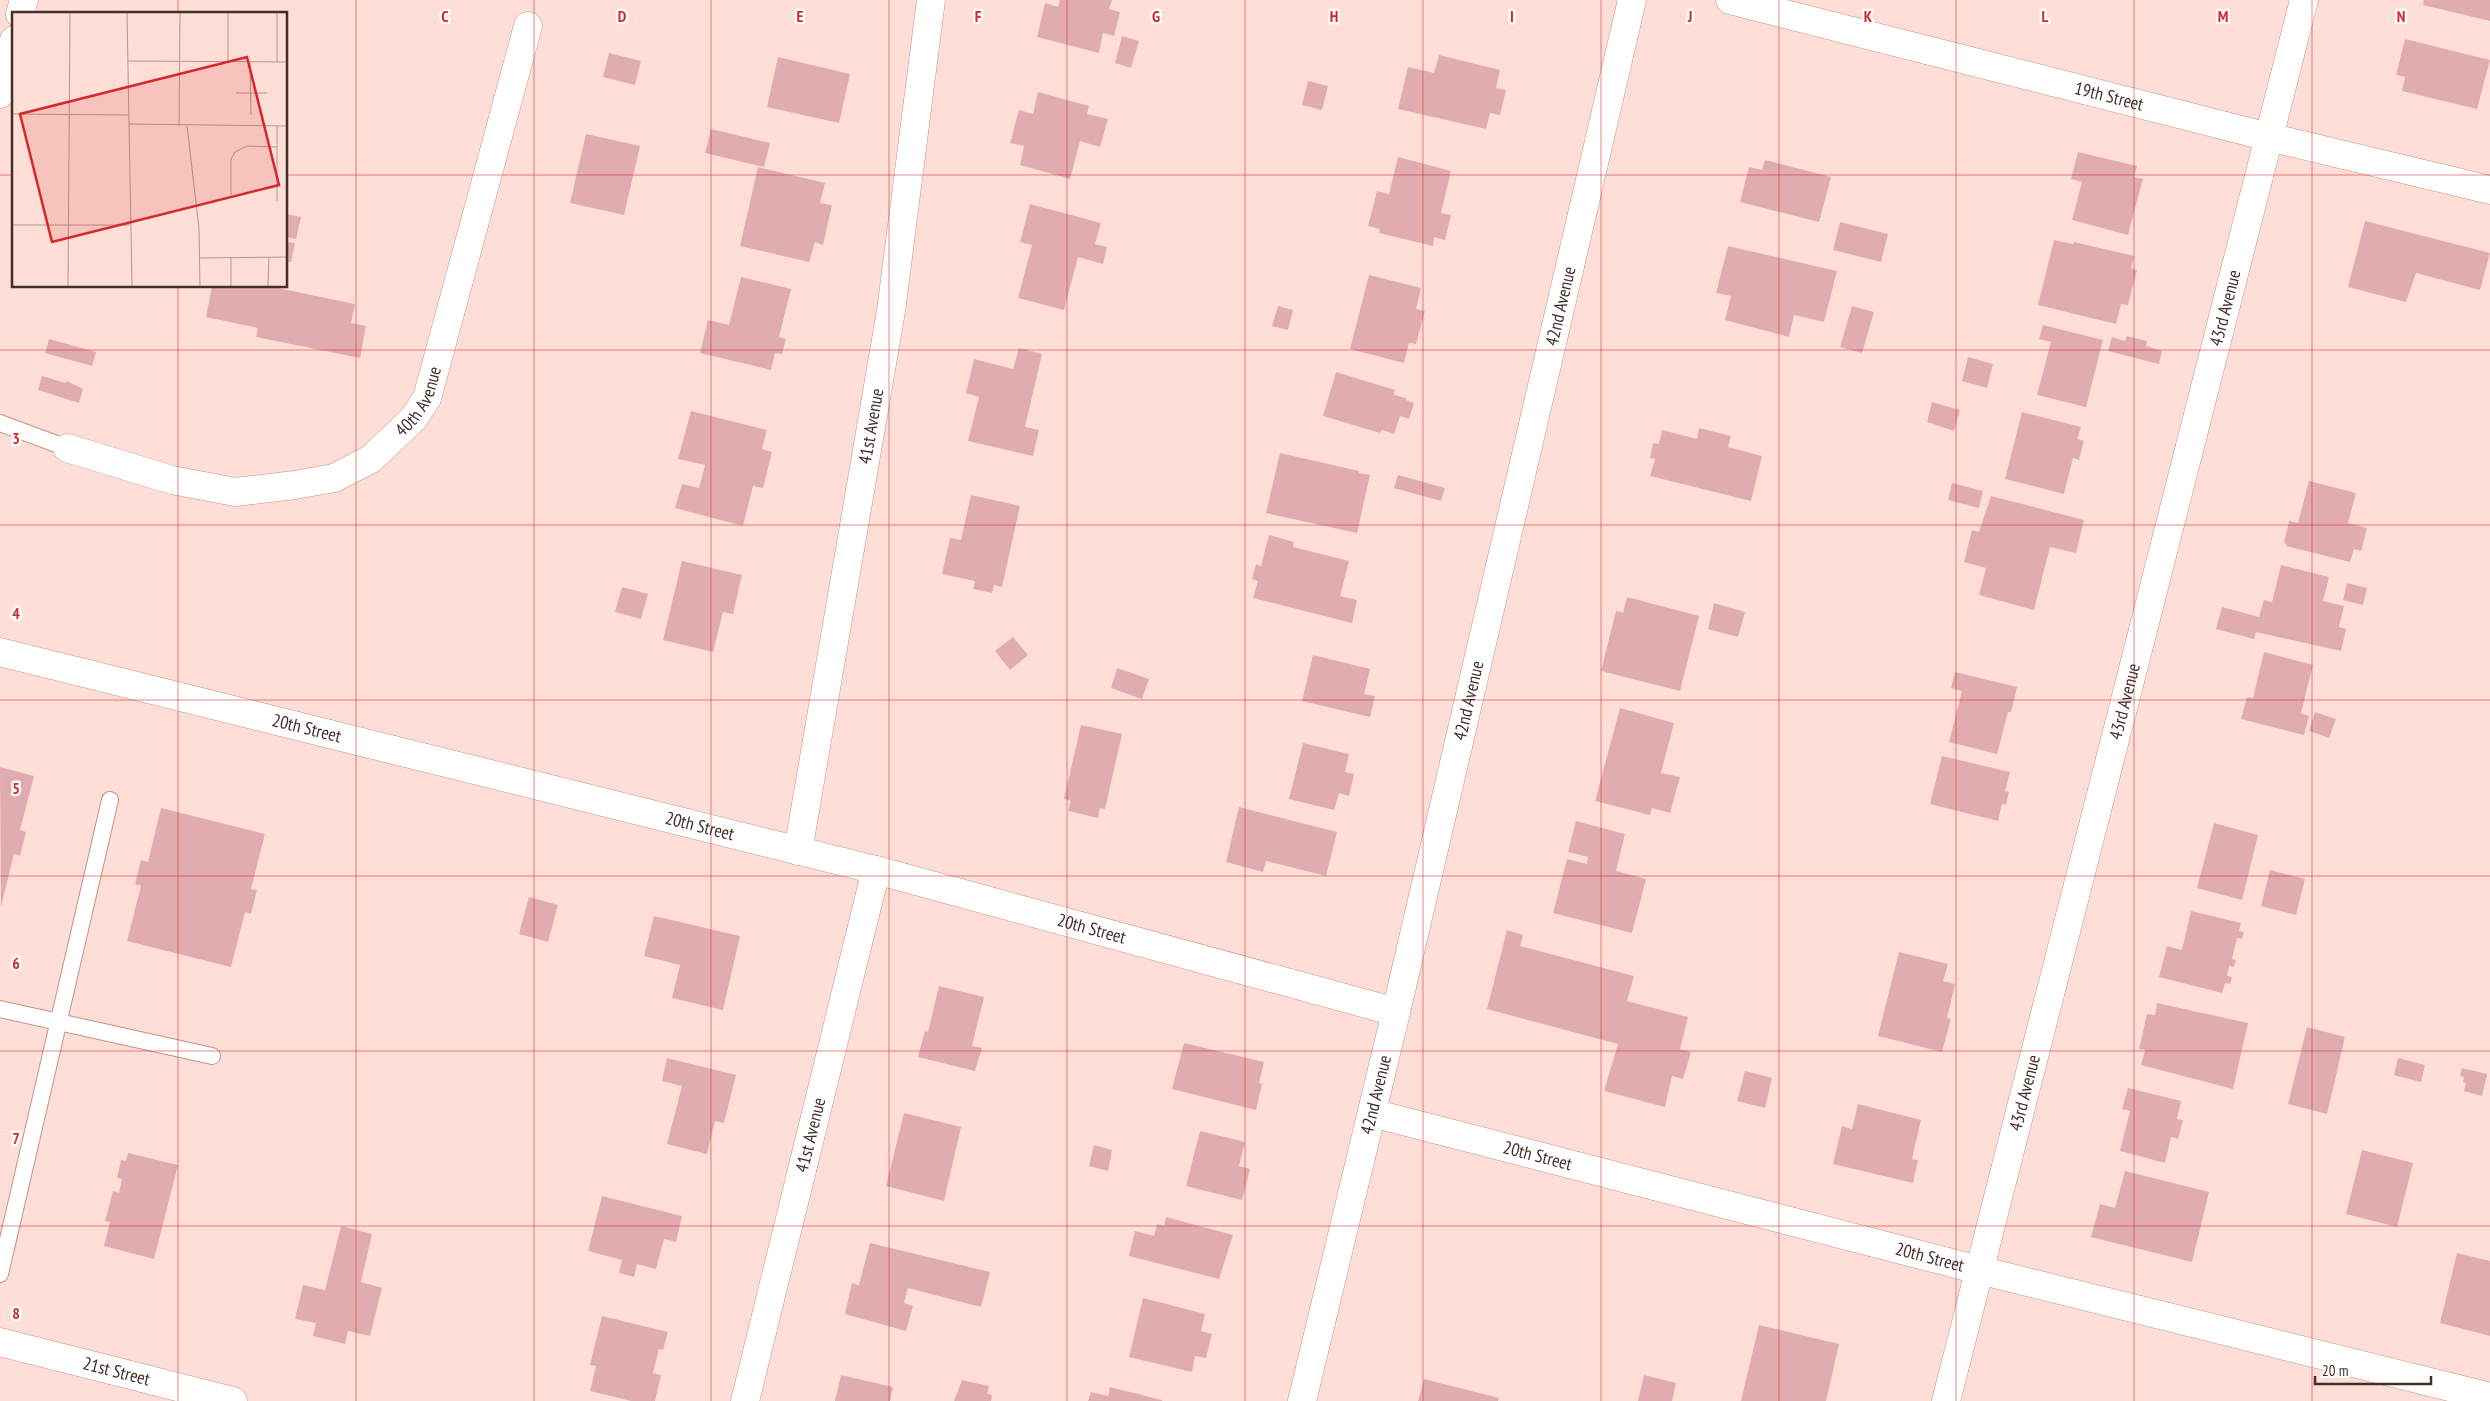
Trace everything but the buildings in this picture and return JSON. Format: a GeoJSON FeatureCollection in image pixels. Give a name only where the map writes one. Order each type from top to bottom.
{"type":"FeatureCollection","features":[{"type":"Feature","properties":{"kind":"street","name":"41st Avenue"},"geometry":{"type":"LineString","coordinates":[[798,851],[891,311],[931,0]]}},
{"type":"Feature","properties":{"kind":"street","name":"42nd Avenue"},"geometry":{"type":"LineString","coordinates":[[1302,1401],[1372,1114],[1632,0]]}},
{"type":"Feature","properties":{"kind":"street","name":"19th Street"},"geometry":{"type":"LineString","coordinates":[[1730,0],[2269,137],[2490,190]]}},
{"type":"Feature","properties":{"kind":"street","name":"43rd Avenue"},"geometry":{"type":"LineString","coordinates":[[1946,1401],[2304,0]]}},
{"type":"Feature","properties":{"kind":"street","name":"40th Avenue"},"geometry":{"type":"LineString","coordinates":[[67,448],[172,480],[235,492],[334,478],[371,459],[414,418],[428,398],[528,26]]}},
{"type":"Feature","properties":{"kind":"street"},"geometry":{"type":"LineString","coordinates":[[0,94],[12,48]]}},
{"type":"Feature","properties":{"kind":"street","name":"20th Street"},"geometry":{"type":"LineString","coordinates":[[0,652],[876,870],[1396,1012]]}},
{"type":"Feature","properties":{"kind":"street","name":"41st Avenue"},"geometry":{"type":"LineString","coordinates":[[745,1401],[876,870]]}},
{"type":"Feature","properties":{"kind":"street","name":"20th Street"},"geometry":{"type":"LineString","coordinates":[[1372,1114],[1979,1270],[2490,1397]]}},
{"type":"Feature","properties":{"kind":"street","name":"21st Street"},"geometry":{"type":"LineString","coordinates":[[0,1342],[219,1399]]}},
{"type":"Feature","properties":{"kind":"lane"},"geometry":{"type":"LineString","coordinates":[[0,423],[67,448]]}},
{"type":"Feature","properties":{"kind":"lane"},"geometry":{"type":"LineString","coordinates":[[0,1274],[110,800]]}},
{"type":"Feature","properties":{"kind":"lane"},"geometry":{"type":"LineString","coordinates":[[0,1010],[212,1056]]}}]}
